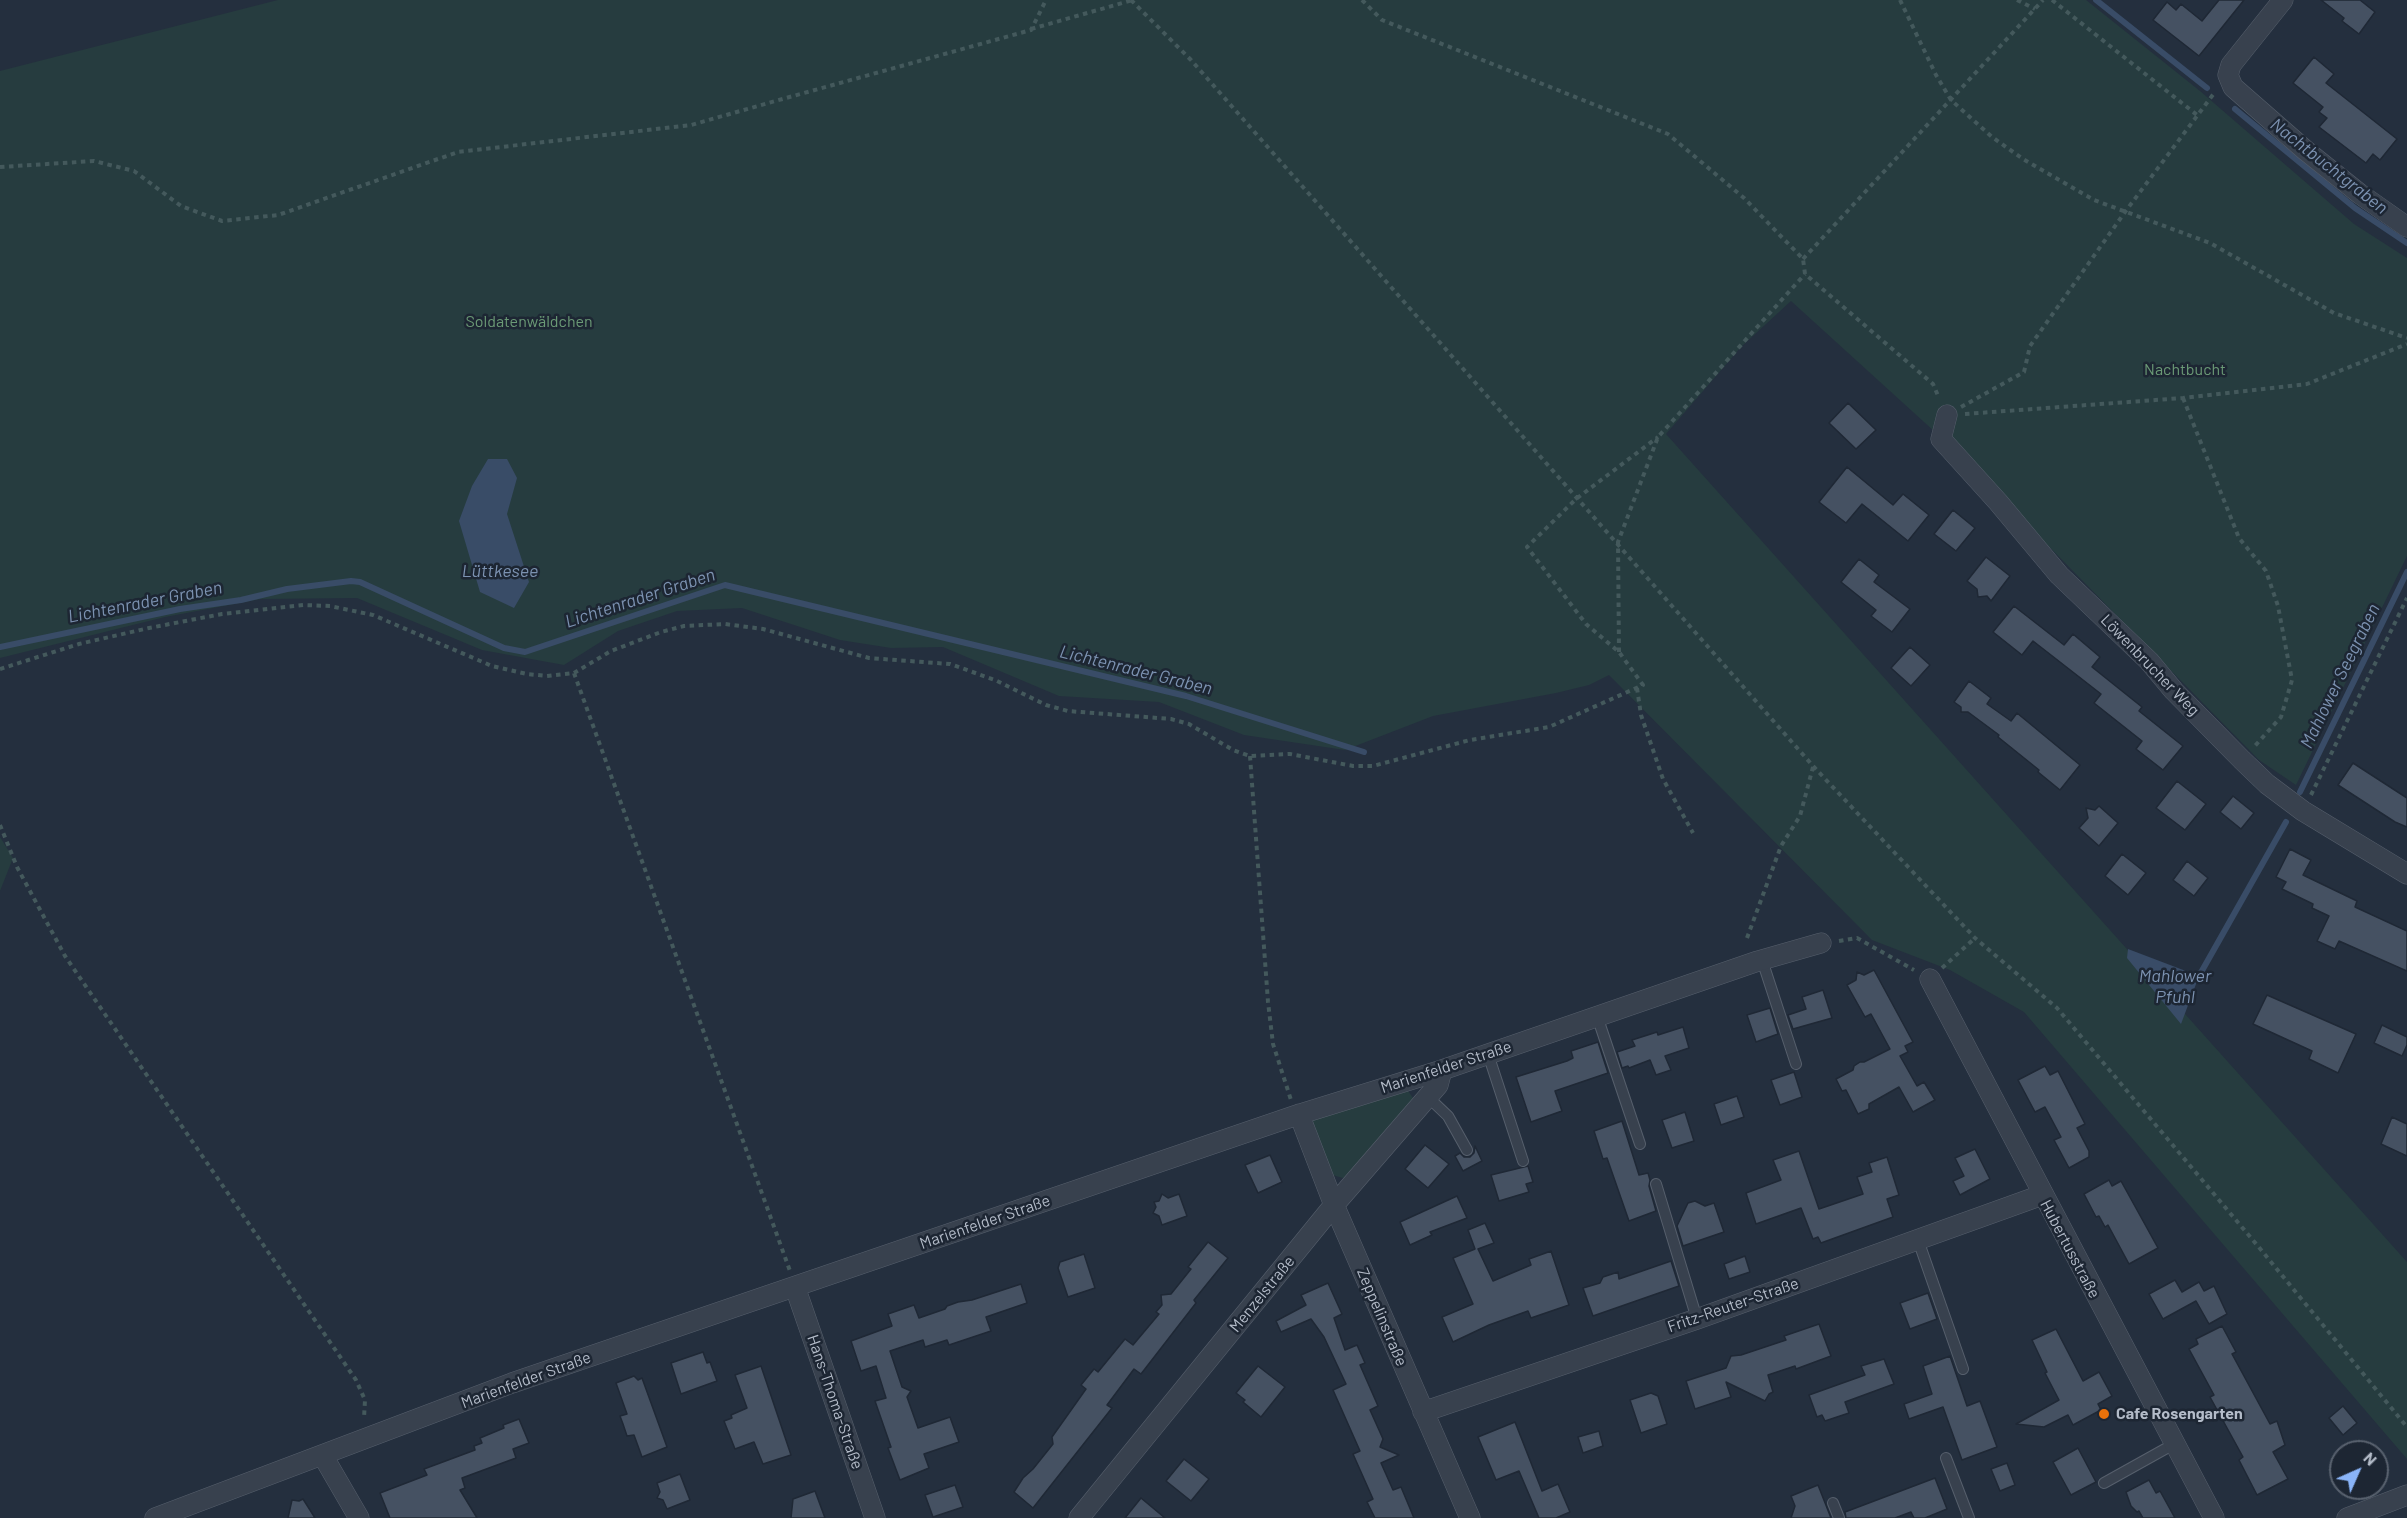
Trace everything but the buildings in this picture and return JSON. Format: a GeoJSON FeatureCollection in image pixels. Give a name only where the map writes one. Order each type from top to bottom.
{"type":"FeatureCollection","features":[{"type":"Feature","properties":{"kind":"street"},"geometry":{"type":"LineString","coordinates":[[2283,0],[2231,65],[2231,81],[2305,150],[2360,194],[2407,227]]}},
{"type":"Feature","properties":{"kind":"street","name":"Löwenbrucher Weg"},"geometry":{"type":"LineString","coordinates":[[1947,415],[1941,439],[2059,575],[2149,661],[2174,691],[2241,760],[2267,784],[2303,811],[2407,874]]}},
{"type":"Feature","properties":{"kind":"street","name":"Marienfelder Straße"},"geometry":{"type":"LineString","coordinates":[[155,1518],[512,1383],[1298,1114],[1442,1070],[1762,960],[1821,943]]}},
{"type":"Feature","properties":{"kind":"street","name":"Hubertusstraße"},"geometry":{"type":"LineString","coordinates":[[1930,979],[2214,1518]]}},
{"type":"Feature","properties":{"kind":"street","name":"Menzelstraße"},"geometry":{"type":"LineString","coordinates":[[1079,1518],[1334,1205],[1438,1085],[1442,1070]]}},
{"type":"Feature","properties":{"kind":"street","name":"Zeppelinstraße"},"geometry":{"type":"LineString","coordinates":[[1298,1114],[1334,1205],[1470,1518]]}},
{"type":"Feature","properties":{"kind":"street","name":"Fritz-Reuter-Straße"},"geometry":{"type":"LineString","coordinates":[[1424,1412],[2042,1195]]}},
{"type":"Feature","properties":{"kind":"street","name":"Hans-Thoma-Straße"},"geometry":{"type":"LineString","coordinates":[[795,1287],[875,1518]]}},
{"type":"Feature","properties":{"kind":"street"},"geometry":{"type":"LineString","coordinates":[[323,1456],[359,1518]]}},
{"type":"Feature","properties":{"kind":"street"},"geometry":{"type":"LineString","coordinates":[[2347,1518],[2407,1495]]}},
{"type":"Feature","properties":{"kind":"lane"},"geometry":{"type":"LineString","coordinates":[[1762,960],[1796,1064]]}},
{"type":"Feature","properties":{"kind":"lane"},"geometry":{"type":"LineString","coordinates":[[1597,1016],[1640,1144]]}},
{"type":"Feature","properties":{"kind":"lane"},"geometry":{"type":"LineString","coordinates":[[1488,1054],[1523,1161]]}},
{"type":"Feature","properties":{"kind":"lane"},"geometry":{"type":"LineString","coordinates":[[1428,1097],[1448,1116],[1467,1150]]}},
{"type":"Feature","properties":{"kind":"lane"},"geometry":{"type":"LineString","coordinates":[[1656,1184],[1697,1318]]}},
{"type":"Feature","properties":{"kind":"lane"},"geometry":{"type":"LineString","coordinates":[[1917,1240],[1963,1369]]}},
{"type":"Feature","properties":{"kind":"lane"},"geometry":{"type":"LineString","coordinates":[[2104,1482],[2174,1444]]}},
{"type":"Feature","properties":{"kind":"lane"},"geometry":{"type":"LineString","coordinates":[[1946,1458],[1969,1518]]}},
{"type":"Feature","properties":{"kind":"lane"},"geometry":{"type":"LineString","coordinates":[[1833,1503],[1839,1518]]}},
{"type":"Feature","properties":{"kind":"path"},"geometry":{"type":"LineString","coordinates":[[1031,30],[1046,0]]}},
{"type":"Feature","properties":{"kind":"path"},"geometry":{"type":"LineString","coordinates":[[0,166],[94,161],[134,171],[181,206],[222,221],[278,215],[458,152],[691,124],[1132,0],[1191,60],[1813,766],[1975,938],[2057,1008],[2407,1427]]}},
{"type":"Feature","properties":{"kind":"path"},"geometry":{"type":"LineString","coordinates":[[1362,0],[1382,20],[1668,134],[1744,198],[1803,259],[1805,274],[1933,384],[1947,415]]}},
{"type":"Feature","properties":{"kind":"path"},"geometry":{"type":"LineString","coordinates":[[1900,0],[1936,75],[1951,100],[1992,137],[2023,159],[2094,200],[2210,243],[2334,313],[2407,338]]}},
{"type":"Feature","properties":{"kind":"path"},"geometry":{"type":"LineString","coordinates":[[2017,0],[2035,9]]}},
{"type":"Feature","properties":{"kind":"path"},"geometry":{"type":"LineString","coordinates":[[1803,259],[2043,0]]}},
{"type":"Feature","properties":{"kind":"path"},"geometry":{"type":"LineString","coordinates":[[2052,0],[2197,115]]}},
{"type":"Feature","properties":{"kind":"path"},"geometry":{"type":"LineString","coordinates":[[1947,415],[2024,372],[2030,346],[2125,212],[2197,115],[2231,81]]}},
{"type":"Feature","properties":{"kind":"path"},"geometry":{"type":"LineString","coordinates":[[0,669],[79,644],[149,628],[222,614],[304,605],[330,606],[373,615],[492,666],[547,676],[574,673],[611,651],[661,632],[706,624],[745,626],[869,658],[950,664],[987,677],[1046,705],[1068,711],[1171,719],[1189,724],[1233,750],[1250,756],[1290,754],[1353,766],[1373,766],[1470,740],[1549,727],[1643,685],[1619,652],[1586,624],[1527,547],[1576,499],[1658,437],[1805,274]]}},
{"type":"Feature","properties":{"kind":"path"},"geometry":{"type":"LineString","coordinates":[[1947,415],[2183,398],[2307,384],[2407,344]]}},
{"type":"Feature","properties":{"kind":"path"},"geometry":{"type":"LineString","coordinates":[[2183,398],[2239,538],[2266,571],[2278,606],[2292,680],[2281,717],[2241,760]]}},
{"type":"Feature","properties":{"kind":"path"},"geometry":{"type":"LineString","coordinates":[[1619,652],[1618,542],[1658,437]]}},
{"type":"Feature","properties":{"kind":"path"},"geometry":{"type":"LineString","coordinates":[[2310,795],[2407,598]]}},
{"type":"Feature","properties":{"kind":"path"},"geometry":{"type":"LineString","coordinates":[[574,673],[795,1287]]}},
{"type":"Feature","properties":{"kind":"path"},"geometry":{"type":"LineString","coordinates":[[1637,688],[1641,715],[1663,779],[1693,832]]}},
{"type":"Feature","properties":{"kind":"path"},"geometry":{"type":"LineString","coordinates":[[1250,756],[1273,1044],[1298,1114]]}},
{"type":"Feature","properties":{"kind":"path"},"geometry":{"type":"LineString","coordinates":[[1747,938],[1781,846],[1800,816],[1813,766]]}},
{"type":"Feature","properties":{"kind":"path"},"geometry":{"type":"LineString","coordinates":[[0,825],[16,867],[65,956],[356,1380],[365,1400],[363,1423],[366,1440]]}},
{"type":"Feature","properties":{"kind":"path"},"geometry":{"type":"LineString","coordinates":[[1821,943],[1857,938],[1930,979],[1975,938]]}},
{"type":"Feature","properties":{"kind":"green space"},"geometry":{"type":"Polygon","coordinates":[[[278,0],[2086,0],[2200,91],[2354,224],[2407,258],[2407,556],[2296,785],[2259,760],[1946,442],[1791,301],[1741,347],[1666,434],[2407,1262],[2407,1459],[2024,1012],[1950,970],[1872,940],[1609,675],[1589,685],[1556,693],[1433,716],[1345,750],[1244,735],[1159,702],[1059,696],[943,647],[891,648],[840,640],[742,608],[677,611],[618,631],[564,665],[482,650],[357,598],[261,599],[165,617],[0,658],[0,71],[278,0]]]}},
{"type":"Feature","properties":{"kind":"green space"},"geometry":{"type":"Polygon","coordinates":[[[0,837],[13,858],[0,891],[0,837]]]}},
{"type":"Feature","properties":{"kind":"green space"},"geometry":{"type":"Polygon","coordinates":[[[1406,1088],[1416,1102],[1347,1179],[1332,1175],[1311,1118],[1406,1088]]]}},
{"type":"Feature","properties":{"kind":"water","name":"Lüttkesee"},"geometry":{"type":"Polygon","coordinates":[[[488,459],[507,459],[517,478],[507,514],[529,582],[514,608],[480,592],[459,521],[472,486],[488,459]]]}},
{"type":"Feature","properties":{"kind":"water","name":"Mahlower Pfuhl"},"geometry":{"type":"Polygon","coordinates":[[[2128,949],[2199,976],[2181,1024],[2127,958],[2128,949]]]}},
{"type":"Feature","properties":{"kind":"waterway","name":"Nachtbuchtgraben"},"geometry":{"type":"LineString","coordinates":[[2096,0],[2207,88]]}},
{"type":"Feature","properties":{"kind":"waterway","name":"Nachtbuchtgraben"},"geometry":{"type":"LineString","coordinates":[[2235,109],[2355,208],[2407,243]]}},
{"type":"Feature","properties":{"kind":"waterway","name":"Mahlower Seegraben"},"geometry":{"type":"LineString","coordinates":[[2300,792],[2407,572]]}},
{"type":"Feature","properties":{"kind":"waterway","name":"Lichtenrader Graben"},"geometry":{"type":"LineString","coordinates":[[0,647],[180,609],[241,600],[287,589],[351,581],[360,582],[504,648],[525,652],[725,585],[1186,696],[1364,752]]}},
{"type":"Feature","properties":{"kind":"waterway","name":"Mahlower Seegraben"},"geometry":{"type":"LineString","coordinates":[[2191,974],[2199,976],[2286,822]]}},
{"type":"Feature","properties":{"kind":"place","name":"Cafe Rosengarten"},"geometry":{"type":"Point","coordinates":[2104,1414]}},
{"type":"Feature","properties":{"kind":"park label","name":"Soldatenwäldchen"},"geometry":{"type":"Point","coordinates":[529,322]}},
{"type":"Feature","properties":{"kind":"park label","name":"Nachtbucht"},"geometry":{"type":"Point","coordinates":[2185,370]}}]}
